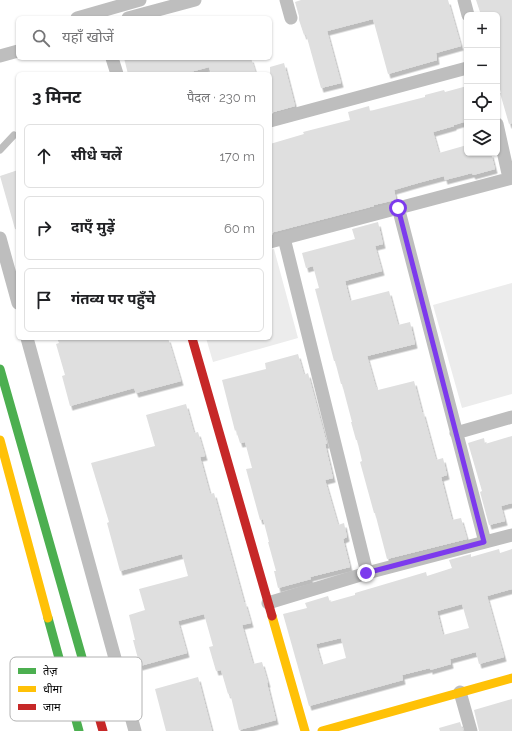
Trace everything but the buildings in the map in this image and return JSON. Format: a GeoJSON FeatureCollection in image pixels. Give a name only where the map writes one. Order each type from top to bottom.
{"type":"FeatureCollection","features":[{"type":"Feature","properties":{"kind":"street"},"geometry":{"type":"LineString","coordinates":[[84,16],[140,0]]}},
{"type":"Feature","properties":{"kind":"street"},"geometry":{"type":"LineString","coordinates":[[286,0],[291,18]]}},
{"type":"Feature","properties":{"kind":"street"},"geometry":{"type":"LineString","coordinates":[[464,0],[467,12]]}},
{"type":"Feature","properties":{"kind":"street"},"geometry":{"type":"LineString","coordinates":[[133,16],[165,4],[186,1]]}},
{"type":"Feature","properties":{"kind":"street"},"geometry":{"type":"LineString","coordinates":[[0,56],[16,52]]}},
{"type":"Feature","properties":{"kind":"street"},"geometry":{"type":"LineString","coordinates":[[113,60],[116,72]]}},
{"type":"Feature","properties":{"kind":"street"},"geometry":{"type":"LineString","coordinates":[[272,121],[464,69]]}},
{"type":"Feature","properties":{"kind":"street"},"geometry":{"type":"LineString","coordinates":[[272,241],[510,178],[500,136]]}},
{"type":"Feature","properties":{"kind":"street"},"geometry":{"type":"LineString","coordinates":[[398,208],[484,542]]}},
{"type":"Feature","properties":{"kind":"street"},"geometry":{"type":"LineString","coordinates":[[0,238],[16,297]]}},
{"type":"Feature","properties":{"kind":"street"},"geometry":{"type":"LineString","coordinates":[[284,238],[366,573]]}},
{"type":"Feature","properties":{"kind":"street"},"geometry":{"type":"LineString","coordinates":[[29,340],[115,657]]}},
{"type":"Feature","properties":{"kind":"street"},"geometry":{"type":"LineString","coordinates":[[193,340],[305,731]]}},
{"type":"Feature","properties":{"kind":"street"},"geometry":{"type":"LineString","coordinates":[[0,369],[82,657]]}},
{"type":"Feature","properties":{"kind":"street"},"geometry":{"type":"LineString","coordinates":[[456,433],[512,417]]}},
{"type":"Feature","properties":{"kind":"street"},"geometry":{"type":"LineString","coordinates":[[21,442],[1,444],[59,657]]}},
{"type":"Feature","properties":{"kind":"street"},"geometry":{"type":"LineString","coordinates":[[268,603],[366,573],[512,535]]}},
{"type":"Feature","properties":{"kind":"street"},"geometry":{"type":"LineString","coordinates":[[322,731],[512,678]]}},
{"type":"Feature","properties":{"kind":"street"},"geometry":{"type":"LineString","coordinates":[[460,692],[471,731]]}},
{"type":"Feature","properties":{"kind":"street"},"geometry":{"type":"LineString","coordinates":[[76,721],[79,731]]}},
{"type":"Feature","properties":{"kind":"street"},"geometry":{"type":"LineString","coordinates":[[100,721],[103,731]]}},
{"type":"Feature","properties":{"kind":"street"},"geometry":{"type":"LineString","coordinates":[[132,721],[135,731]]}},
{"type":"Feature","properties":{"kind":"lane"},"geometry":{"type":"LineString","coordinates":[[0,150],[14,135]]}},
{"type":"Feature","properties":{"kind":"shaded area"},"geometry":{"type":"Polygon","coordinates":[[[274,249],[298,338],[213,362],[207,340],[272,340],[272,250],[274,249]]]}},
{"type":"Feature","properties":{"kind":"shaded area"},"geometry":{"type":"Polygon","coordinates":[[[512,283],[512,394],[462,408],[433,305],[512,283]]]}},
{"type":"Feature","properties":{"kind":"traffic: fast"},"geometry":{"type":"LineString","coordinates":[[0,369],[82,657]]}},
{"type":"Feature","properties":{"kind":"traffic: fast"},"geometry":{"type":"LineString","coordinates":[[48,618],[59,657]]}},
{"type":"Feature","properties":{"kind":"traffic: fast"},"geometry":{"type":"LineString","coordinates":[[76,721],[79,731]]}},
{"type":"Feature","properties":{"kind":"traffic: slow"},"geometry":{"type":"LineString","coordinates":[[0,440],[48,618]]}},
{"type":"Feature","properties":{"kind":"traffic: slow"},"geometry":{"type":"LineString","coordinates":[[272,616],[305,731]]}},
{"type":"Feature","properties":{"kind":"traffic: slow"},"geometry":{"type":"LineString","coordinates":[[322,731],[512,678]]}},
{"type":"Feature","properties":{"kind":"traffic: jam"},"geometry":{"type":"LineString","coordinates":[[193,340],[272,616]]}},
{"type":"Feature","properties":{"kind":"traffic: jam"},"geometry":{"type":"LineString","coordinates":[[100,721],[103,731]]}},
{"type":"Feature","properties":{"kind":"route"},"geometry":{"type":"LineString","coordinates":[[366,573],[484,542],[398,208]]}}]}
